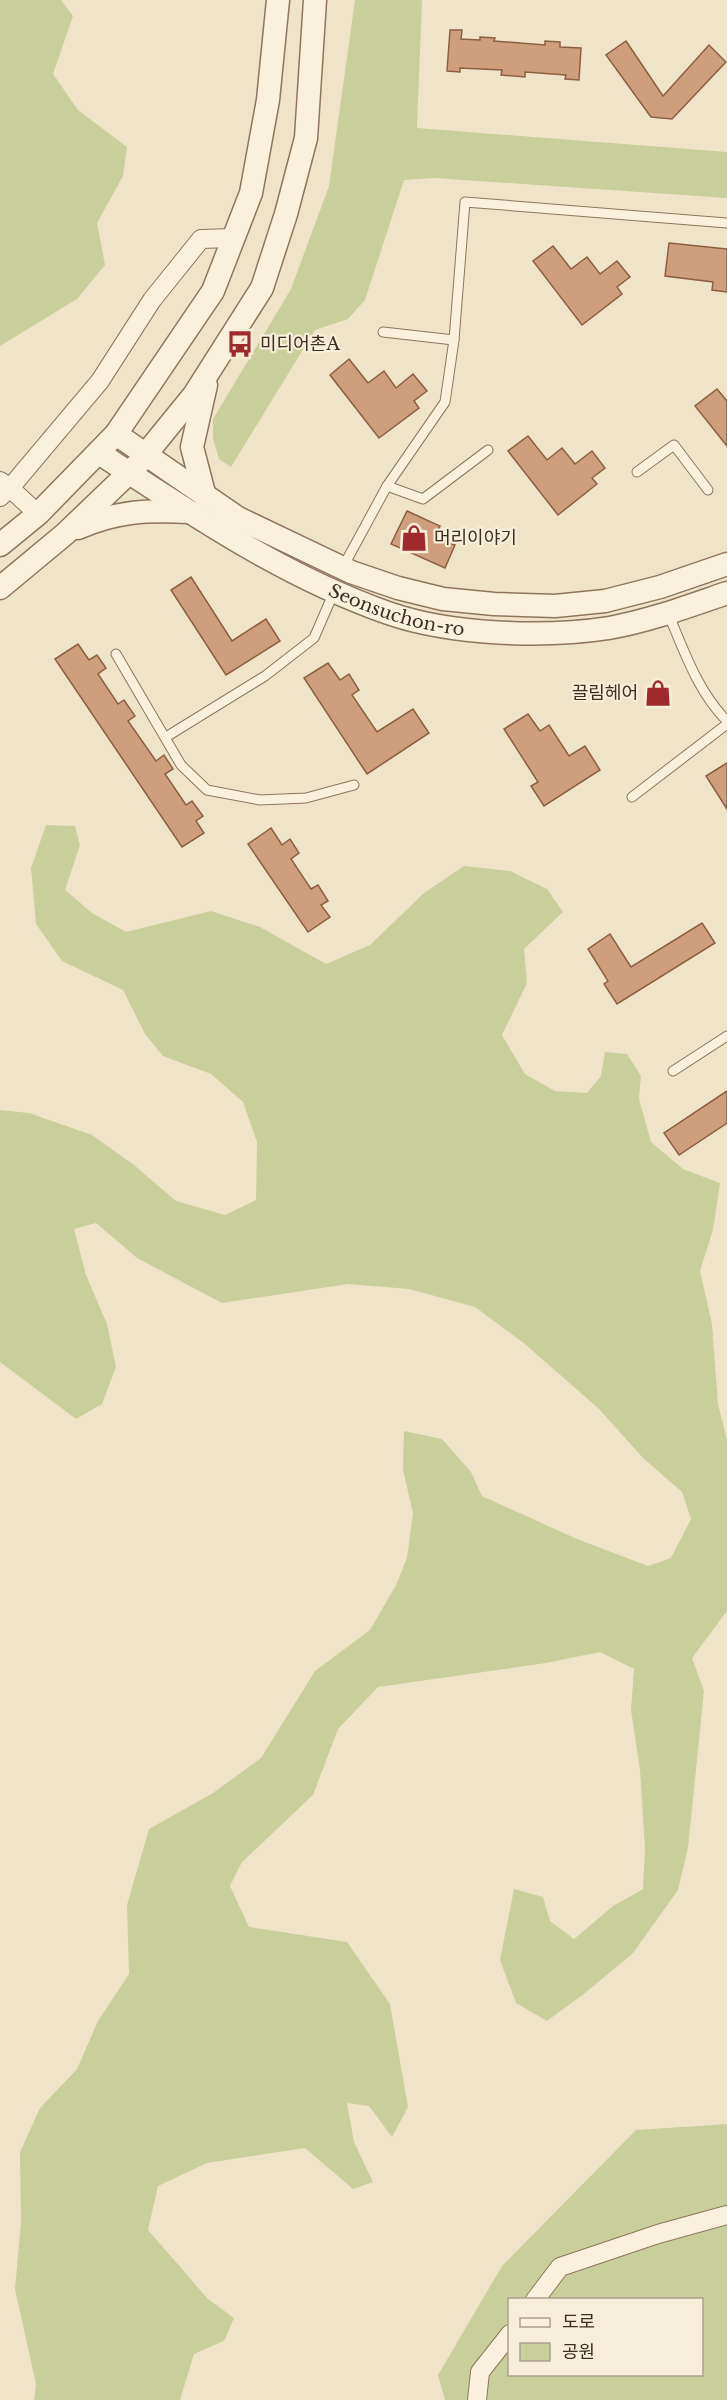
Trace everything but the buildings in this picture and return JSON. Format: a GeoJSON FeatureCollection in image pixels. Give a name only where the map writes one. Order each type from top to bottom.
{"type":"FeatureCollection","features":[{"type":"Feature","properties":{"kind":"street"},"geometry":{"type":"LineString","coordinates":[[0,545],[38,514],[116,434],[213,291],[250,193],[268,100],[278,0]]}},
{"type":"Feature","properties":{"kind":"street"},"geometry":{"type":"LineString","coordinates":[[0,588],[65,534],[145,456],[194,395],[262,288],[286,214],[306,138],[315,0]]}},
{"type":"Feature","properties":{"kind":"street"},"geometry":{"type":"LineString","coordinates":[[38,514],[3,489],[100,381],[152,300],[201,239],[233,238]]}},
{"type":"Feature","properties":{"kind":"street"},"geometry":{"type":"LineString","coordinates":[[65,534],[100,518],[139,510],[197,505],[192,447],[210,368]]}},
{"type":"Feature","properties":{"kind":"street","name":"Seonsuchon-ro"},"geometry":{"type":"LineString","coordinates":[[116,434],[145,456],[229,538],[334,592],[390,614],[438,626],[492,632],[556,633],[610,628],[668,613],[727,593]]}},
{"type":"Feature","properties":{"kind":"street","name":"Seonsuchon-ro"},"geometry":{"type":"LineString","coordinates":[[99,453],[129,473],[197,505],[238,518],[343,567],[398,588],[443,599],[494,604],[555,606],[595,602],[660,587],[727,564]]}},
{"type":"Feature","properties":{"kind":"street"},"geometry":{"type":"LineString","coordinates":[[334,592],[343,567]]}},
{"type":"Feature","properties":{"kind":"street"},"geometry":{"type":"LineString","coordinates":[[660,587],[668,613]]}},
{"type":"Feature","properties":{"kind":"street"},"geometry":{"type":"LineString","coordinates":[[537,2298],[560,2267],[658,2234],[727,2215]]}},
{"type":"Feature","properties":{"kind":"street"},"geometry":{"type":"LineString","coordinates":[[477,2400],[480,2372],[508,2337]]}},
{"type":"Feature","properties":{"kind":"lane"},"geometry":{"type":"LineString","coordinates":[[343,567],[387,486],[445,402],[454,340],[465,202],[727,223]]}},
{"type":"Feature","properties":{"kind":"lane"},"geometry":{"type":"LineString","coordinates":[[383,332],[454,340]]}},
{"type":"Feature","properties":{"kind":"lane"},"geometry":{"type":"LineString","coordinates":[[637,472],[674,445],[708,490]]}},
{"type":"Feature","properties":{"kind":"lane"},"geometry":{"type":"LineString","coordinates":[[387,486],[423,499],[488,450]]}},
{"type":"Feature","properties":{"kind":"lane"},"geometry":{"type":"LineString","coordinates":[[166,737],[265,676],[314,638],[334,592]]}},
{"type":"Feature","properties":{"kind":"lane"},"geometry":{"type":"LineString","coordinates":[[632,797],[727,722],[717,711],[692,670],[668,613]]}},
{"type":"Feature","properties":{"kind":"lane"},"geometry":{"type":"LineString","coordinates":[[116,654],[181,765],[207,790],[260,800],[306,798],[354,785]]}},
{"type":"Feature","properties":{"kind":"lane"},"geometry":{"type":"LineString","coordinates":[[673,1071],[727,1036]]}},
{"type":"Feature","properties":{"kind":"green space"},"geometry":{"type":"Polygon","coordinates":[[[0,0],[61,0],[73,16],[53,74],[78,110],[127,147],[123,176],[97,223],[105,265],[77,299],[0,346],[0,0]]]}},
{"type":"Feature","properties":{"kind":"green space"},"geometry":{"type":"Polygon","coordinates":[[[355,0],[422,0],[417,128],[727,152],[727,198],[434,178],[404,180],[365,300],[348,319],[315,330],[231,467],[219,459],[213,439],[213,419],[291,289],[329,186],[355,0]]]}},
{"type":"Feature","properties":{"kind":"green space"},"geometry":{"type":"Polygon","coordinates":[[[46,825],[75,826],[80,845],[65,890],[92,913],[126,932],[211,911],[260,927],[326,964],[370,945],[424,893],[464,866],[510,871],[547,889],[563,912],[524,949],[527,983],[502,1035],[525,1074],[555,1091],[587,1093],[601,1076],[605,1052],[627,1054],[641,1076],[639,1099],[651,1142],[683,1169],[720,1183],[713,1230],[700,1271],[712,1324],[718,1404],[727,1440],[727,1611],[692,1658],[704,1691],[688,1848],[678,1890],[633,1953],[547,2021],[516,2003],[500,1960],[514,1889],[543,1897],[550,1921],[574,1939],[613,1906],[643,1889],[645,1848],[640,1770],[631,1710],[634,1669],[600,1652],[546,1663],[378,1687],[338,1729],[313,1795],[242,1862],[230,1886],[249,1927],[347,1942],[390,2004],[408,2107],[392,2137],[369,2106],[347,2103],[354,2142],[373,2182],[353,2189],[305,2148],[207,2163],[158,2186],[148,2230],[208,2299],[234,2318],[224,2341],[194,2354],[180,2400],[34,2400],[36,2384],[15,2289],[21,2222],[20,2152],[40,2108],[77,2069],[98,2021],[129,1974],[127,1905],[149,1829],[213,1793],[261,1758],[315,1671],[370,1630],[396,1585],[407,1558],[413,1513],[403,1470],[404,1431],[442,1439],[471,1472],[482,1496],[577,1539],[648,1566],[671,1558],[691,1519],[682,1492],[643,1458],[599,1409],[525,1344],[475,1307],[409,1289],[348,1284],[222,1303],[137,1258],[96,1223],[74,1229],[86,1275],[107,1324],[116,1367],[102,1404],[76,1419],[0,1362],[0,1110],[29,1113],[92,1135],[134,1165],[176,1201],[225,1215],[256,1200],[257,1142],[243,1102],[211,1074],[163,1056],[145,1034],[123,990],[62,961],[36,924],[31,868],[46,825]]]}},
{"type":"Feature","properties":{"kind":"green space"},"geometry":{"type":"Polygon","coordinates":[[[727,2124],[727,2400],[445,2400],[438,2375],[502,2266],[636,2130],[727,2124]]]}},
{"type":"Feature","properties":{"kind":"place","name":"미디어촌A"},"geometry":{"type":"Point","coordinates":[240,344]}},
{"type":"Feature","properties":{"kind":"place","name":"머리이야기"},"geometry":{"type":"Point","coordinates":[414,538]}},
{"type":"Feature","properties":{"kind":"place","name":"끌림헤어"},"geometry":{"type":"Point","coordinates":[658,693]}}]}
